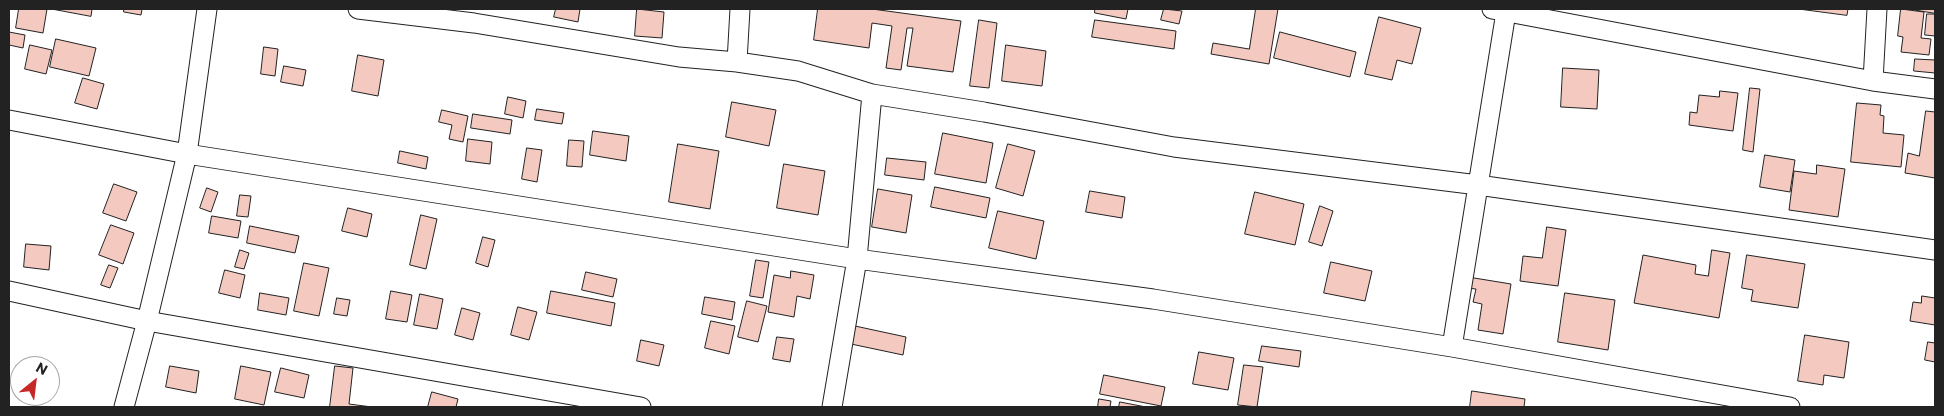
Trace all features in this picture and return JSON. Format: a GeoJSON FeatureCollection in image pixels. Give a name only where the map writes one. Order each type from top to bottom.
{"type":"FeatureCollection","features":[{"type":"Feature","properties":{"kind":"street"},"geometry":{"type":"LineString","coordinates":[[124,407],[147,321],[187,154],[206,9]]}},
{"type":"Feature","properties":{"kind":"street"},"geometry":{"type":"LineString","coordinates":[[358,9],[474,23],[679,57],[737,62],[798,71],[872,94],[1174,146],[1478,185],[1935,250]]}},
{"type":"Feature","properties":{"kind":"street"},"geometry":{"type":"LineString","coordinates":[[737,62],[740,9]]}},
{"type":"Feature","properties":{"kind":"street"},"geometry":{"type":"LineString","coordinates":[[1873,81],[1877,9]]}},
{"type":"Feature","properties":{"kind":"street"},"geometry":{"type":"LineString","coordinates":[[1452,347],[1478,185],[1498,10],[1873,81],[1935,90]]}},
{"type":"Feature","properties":{"kind":"street"},"geometry":{"type":"LineString","coordinates":[[832,407],[857,259],[872,94]]}},
{"type":"Feature","properties":{"kind":"street"},"geometry":{"type":"LineString","coordinates":[[9,120],[187,154],[857,259],[1153,299],[1452,347],[1790,407]]}},
{"type":"Feature","properties":{"kind":"street"},"geometry":{"type":"LineString","coordinates":[[9,291],[147,321],[641,407]]}},
{"type":"Feature","properties":{"kind":"building"},"geometry":{"type":"Polygon","coordinates":[[[19,9],[47,9],[43,33],[16,28],[19,9]]]}},
{"type":"Feature","properties":{"kind":"building"},"geometry":{"type":"Polygon","coordinates":[[[52,9],[92,9],[91,16],[52,9]]]}},
{"type":"Feature","properties":{"kind":"building"},"geometry":{"type":"Polygon","coordinates":[[[124,9],[142,9],[141,15],[124,12],[124,9]]]}},
{"type":"Feature","properties":{"kind":"building"},"geometry":{"type":"Polygon","coordinates":[[[556,9],[580,9],[578,22],[554,17],[556,9]]]}},
{"type":"Feature","properties":{"kind":"building"},"geometry":{"type":"Polygon","coordinates":[[[637,9],[664,12],[662,38],[635,36],[637,9]]]}},
{"type":"Feature","properties":{"kind":"building"},"geometry":{"type":"Polygon","coordinates":[[[818,9],[872,9],[961,21],[953,72],[907,66],[913,28],[907,28],[901,70],[886,68],[892,26],[872,23],[869,48],[814,40],[818,9]]]}},
{"type":"Feature","properties":{"kind":"building"},"geometry":{"type":"Polygon","coordinates":[[[1095,9],[1128,9],[1126,19],[1095,13],[1095,9]]]}},
{"type":"Feature","properties":{"kind":"building"},"geometry":{"type":"Polygon","coordinates":[[[1164,9],[1182,11],[1179,24],[1161,20],[1164,9]]]}},
{"type":"Feature","properties":{"kind":"building"},"geometry":{"type":"Polygon","coordinates":[[[1256,9],[1278,9],[1269,64],[1211,54],[1213,43],[1249,49],[1256,9]]]}},
{"type":"Feature","properties":{"kind":"building"},"geometry":{"type":"Polygon","coordinates":[[[1799,9],[1848,9],[1847,15],[1799,9]]]}},
{"type":"Feature","properties":{"kind":"building"},"geometry":{"type":"Polygon","coordinates":[[[1901,9],[1924,12],[1921,38],[1931,39],[1929,55],[1901,52],[1903,37],[1898,36],[1901,9]]]}},
{"type":"Feature","properties":{"kind":"building"},"geometry":{"type":"Polygon","coordinates":[[[1909,9],[1935,9],[1935,13],[1909,9]]]}},
{"type":"Feature","properties":{"kind":"building"},"geometry":{"type":"Polygon","coordinates":[[[1927,14],[1935,14],[1935,36],[1925,35],[1927,14]]]}},
{"type":"Feature","properties":{"kind":"building"},"geometry":{"type":"Polygon","coordinates":[[[1379,17],[1421,28],[1412,64],[1397,60],[1392,80],[1365,74],[1379,17]]]}},
{"type":"Feature","properties":{"kind":"building"},"geometry":{"type":"Polygon","coordinates":[[[979,20],[997,23],[989,88],[970,86],[979,20]]]}},
{"type":"Feature","properties":{"kind":"building"},"geometry":{"type":"Polygon","coordinates":[[[1095,20],[1176,31],[1174,49],[1092,37],[1095,20]]]}},
{"type":"Feature","properties":{"kind":"building"},"geometry":{"type":"Polygon","coordinates":[[[9,32],[25,35],[23,48],[9,45],[9,32]]]}},
{"type":"Feature","properties":{"kind":"building"},"geometry":{"type":"Polygon","coordinates":[[[1280,32],[1356,52],[1350,77],[1274,58],[1280,32]]]}},
{"type":"Feature","properties":{"kind":"building"},"geometry":{"type":"Polygon","coordinates":[[[56,39],[96,48],[89,76],[50,67],[56,39]]]}},
{"type":"Feature","properties":{"kind":"building"},"geometry":{"type":"Polygon","coordinates":[[[30,45],[52,50],[46,74],[25,69],[30,45]]]}},
{"type":"Feature","properties":{"kind":"building"},"geometry":{"type":"Polygon","coordinates":[[[1006,45],[1046,51],[1042,86],[1002,81],[1006,45]]]}},
{"type":"Feature","properties":{"kind":"building"},"geometry":{"type":"Polygon","coordinates":[[[264,47],[278,49],[275,76],[261,74],[264,47]]]}},
{"type":"Feature","properties":{"kind":"building"},"geometry":{"type":"Polygon","coordinates":[[[358,55],[384,60],[378,96],[352,91],[358,55]]]}},
{"type":"Feature","properties":{"kind":"building"},"geometry":{"type":"Polygon","coordinates":[[[1915,59],[1935,60],[1935,73],[1914,71],[1915,59]]]}},
{"type":"Feature","properties":{"kind":"building"},"geometry":{"type":"Polygon","coordinates":[[[284,66],[306,70],[303,86],[281,82],[284,66]]]}},
{"type":"Feature","properties":{"kind":"building"},"geometry":{"type":"Polygon","coordinates":[[[1563,68],[1599,70],[1597,109],[1561,107],[1563,68]]]}},
{"type":"Feature","properties":{"kind":"building"},"geometry":{"type":"Polygon","coordinates":[[[83,78],[104,84],[97,109],[75,103],[83,78]]]}},
{"type":"Feature","properties":{"kind":"building"},"geometry":{"type":"Polygon","coordinates":[[[1750,88],[1760,89],[1753,152],[1743,150],[1750,88]]]}},
{"type":"Feature","properties":{"kind":"building"},"geometry":{"type":"Polygon","coordinates":[[[1720,91],[1738,93],[1733,131],[1689,125],[1690,112],[1697,113],[1699,95],[1719,97],[1720,91]]]}},
{"type":"Feature","properties":{"kind":"building"},"geometry":{"type":"Polygon","coordinates":[[[508,97],[526,101],[523,118],[505,114],[508,97]]]}},
{"type":"Feature","properties":{"kind":"building"},"geometry":{"type":"Polygon","coordinates":[[[732,102],[776,110],[769,146],[726,137],[732,102]]]}},
{"type":"Feature","properties":{"kind":"building"},"geometry":{"type":"Polygon","coordinates":[[[1857,103],[1881,105],[1880,115],[1884,116],[1883,133],[1904,135],[1901,167],[1851,162],[1857,103]]]}},
{"type":"Feature","properties":{"kind":"building"},"geometry":{"type":"Polygon","coordinates":[[[537,109],[564,113],[562,124],[535,120],[537,109]]]}},
{"type":"Feature","properties":{"kind":"building"},"geometry":{"type":"Polygon","coordinates":[[[442,110],[468,116],[463,142],[449,139],[452,125],[439,122],[442,110]]]}},
{"type":"Feature","properties":{"kind":"building"},"geometry":{"type":"Polygon","coordinates":[[[1926,111],[1935,112],[1935,178],[1905,173],[1908,153],[1919,156],[1926,111]]]}},
{"type":"Feature","properties":{"kind":"building"},"geometry":{"type":"Polygon","coordinates":[[[473,114],[512,120],[510,134],[471,128],[473,114]]]}},
{"type":"Feature","properties":{"kind":"building"},"geometry":{"type":"Polygon","coordinates":[[[593,131],[629,136],[626,161],[590,155],[593,131]]]}},
{"type":"Feature","properties":{"kind":"building"},"geometry":{"type":"Polygon","coordinates":[[[943,133],[993,143],[986,183],[935,174],[943,133]]]}},
{"type":"Feature","properties":{"kind":"building"},"geometry":{"type":"Polygon","coordinates":[[[468,139],[492,142],[490,164],[466,161],[468,139]]]}},
{"type":"Feature","properties":{"kind":"building"},"geometry":{"type":"Polygon","coordinates":[[[569,140],[584,141],[582,167],[567,166],[569,140]]]}},
{"type":"Feature","properties":{"kind":"building"},"geometry":{"type":"Polygon","coordinates":[[[678,144],[719,151],[710,209],[669,202],[678,144]]]}},
{"type":"Feature","properties":{"kind":"building"},"geometry":{"type":"Polygon","coordinates":[[[1008,144],[1035,151],[1023,196],[996,188],[1008,144]]]}},
{"type":"Feature","properties":{"kind":"building"},"geometry":{"type":"Polygon","coordinates":[[[527,148],[542,150],[537,182],[522,179],[527,148]]]}},
{"type":"Feature","properties":{"kind":"building"},"geometry":{"type":"Polygon","coordinates":[[[400,151],[428,157],[426,169],[398,163],[400,151]]]}},
{"type":"Feature","properties":{"kind":"building"},"geometry":{"type":"Polygon","coordinates":[[[1765,155],[1795,160],[1790,192],[1760,187],[1765,155]]]}},
{"type":"Feature","properties":{"kind":"building"},"geometry":{"type":"Polygon","coordinates":[[[887,158],[926,162],[924,180],[885,175],[887,158]]]}},
{"type":"Feature","properties":{"kind":"building"},"geometry":{"type":"Polygon","coordinates":[[[784,164],[825,171],[818,215],[777,208],[784,164]]]}},
{"type":"Feature","properties":{"kind":"building"},"geometry":{"type":"Polygon","coordinates":[[[1817,165],[1845,169],[1838,217],[1789,210],[1794,171],[1816,174],[1817,165]]]}},
{"type":"Feature","properties":{"kind":"building"},"geometry":{"type":"Polygon","coordinates":[[[114,184],[137,192],[126,221],[103,213],[114,184]]]}},
{"type":"Feature","properties":{"kind":"building"},"geometry":{"type":"Polygon","coordinates":[[[935,187],[990,198],[986,218],[931,207],[935,187]]]}},
{"type":"Feature","properties":{"kind":"building"},"geometry":{"type":"Polygon","coordinates":[[[207,188],[218,192],[211,212],[200,208],[207,188]]]}},
{"type":"Feature","properties":{"kind":"building"},"geometry":{"type":"Polygon","coordinates":[[[878,189],[912,195],[906,233],[872,227],[878,189]]]}},
{"type":"Feature","properties":{"kind":"building"},"geometry":{"type":"Polygon","coordinates":[[[1090,191],[1125,197],[1122,218],[1086,212],[1090,191]]]}},
{"type":"Feature","properties":{"kind":"building"},"geometry":{"type":"Polygon","coordinates":[[[1255,192],[1304,204],[1295,245],[1245,234],[1255,192]]]}},
{"type":"Feature","properties":{"kind":"building"},"geometry":{"type":"Polygon","coordinates":[[[240,195],[251,196],[248,217],[237,216],[240,195]]]}},
{"type":"Feature","properties":{"kind":"building"},"geometry":{"type":"Polygon","coordinates":[[[1320,206],[1333,211],[1322,246],[1309,242],[1320,206]]]}},
{"type":"Feature","properties":{"kind":"building"},"geometry":{"type":"Polygon","coordinates":[[[348,208],[372,214],[367,237],[342,231],[348,208]]]}},
{"type":"Feature","properties":{"kind":"building"},"geometry":{"type":"Polygon","coordinates":[[[998,211],[1044,221],[1036,259],[989,248],[998,211]]]}},
{"type":"Feature","properties":{"kind":"building"},"geometry":{"type":"Polygon","coordinates":[[[421,215],[437,219],[426,269],[410,265],[421,215]]]}},
{"type":"Feature","properties":{"kind":"building"},"geometry":{"type":"Polygon","coordinates":[[[212,216],[241,221],[238,238],[209,233],[212,216]]]}},
{"type":"Feature","properties":{"kind":"building"},"geometry":{"type":"Polygon","coordinates":[[[111,225],[134,233],[123,264],[99,255],[111,225]]]}},
{"type":"Feature","properties":{"kind":"building"},"geometry":{"type":"Polygon","coordinates":[[[250,226],[299,236],[295,253],[247,243],[250,226]]]}},
{"type":"Feature","properties":{"kind":"building"},"geometry":{"type":"Polygon","coordinates":[[[1547,227],[1566,230],[1558,286],[1520,281],[1523,256],[1542,258],[1547,227]]]}},
{"type":"Feature","properties":{"kind":"building"},"geometry":{"type":"Polygon","coordinates":[[[483,237],[495,240],[488,267],[476,263],[483,237]]]}},
{"type":"Feature","properties":{"kind":"building"},"geometry":{"type":"Polygon","coordinates":[[[26,244],[51,246],[49,270],[24,267],[26,244]]]}},
{"type":"Feature","properties":{"kind":"building"},"geometry":{"type":"Polygon","coordinates":[[[240,250],[249,253],[244,269],[235,267],[240,250]]]}},
{"type":"Feature","properties":{"kind":"building"},"geometry":{"type":"Polygon","coordinates":[[[1712,250],[1730,253],[1719,318],[1634,303],[1643,255],[1696,265],[1695,274],[1708,276],[1712,250]]]}},
{"type":"Feature","properties":{"kind":"building"},"geometry":{"type":"Polygon","coordinates":[[[1747,255],[1805,264],[1798,308],[1751,301],[1753,290],[1742,288],[1747,255]]]}},
{"type":"Feature","properties":{"kind":"building"},"geometry":{"type":"Polygon","coordinates":[[[756,260],[769,262],[763,298],[750,296],[756,260]]]}},
{"type":"Feature","properties":{"kind":"building"},"geometry":{"type":"Polygon","coordinates":[[[1331,262],[1372,271],[1365,301],[1324,293],[1331,262]]]}},
{"type":"Feature","properties":{"kind":"building"},"geometry":{"type":"Polygon","coordinates":[[[304,263],[329,268],[319,316],[294,311],[304,263]]]}},
{"type":"Feature","properties":{"kind":"building"},"geometry":{"type":"Polygon","coordinates":[[[109,265],[118,268],[110,288],[101,285],[109,265]]]}},
{"type":"Feature","properties":{"kind":"building"},"geometry":{"type":"Polygon","coordinates":[[[225,270],[245,275],[240,298],[219,293],[225,270]]]}},
{"type":"Feature","properties":{"kind":"building"},"geometry":{"type":"Polygon","coordinates":[[[791,271],[814,275],[810,299],[797,296],[794,317],[768,312],[774,275],[790,278],[791,271]]]}},
{"type":"Feature","properties":{"kind":"building"},"geometry":{"type":"Polygon","coordinates":[[[586,272],[617,279],[613,297],[582,290],[586,272]]]}},
{"type":"Feature","properties":{"kind":"building"},"geometry":{"type":"Polygon","coordinates":[[[1468,277],[1511,284],[1503,334],[1478,330],[1482,304],[1473,302],[1476,289],[1467,288],[1468,277]]]}},
{"type":"Feature","properties":{"kind":"building"},"geometry":{"type":"Polygon","coordinates":[[[391,291],[412,295],[407,322],[386,319],[391,291]]]}},
{"type":"Feature","properties":{"kind":"building"},"geometry":{"type":"Polygon","coordinates":[[[551,291],[615,303],[611,326],[547,313],[551,291]]]}},
{"type":"Feature","properties":{"kind":"building"},"geometry":{"type":"Polygon","coordinates":[[[260,293],[289,298],[286,315],[258,310],[260,293]]]}},
{"type":"Feature","properties":{"kind":"building"},"geometry":{"type":"Polygon","coordinates":[[[1565,293],[1615,300],[1608,350],[1558,342],[1565,293]]]}},
{"type":"Feature","properties":{"kind":"building"},"geometry":{"type":"Polygon","coordinates":[[[420,294],[443,299],[437,329],[414,325],[420,294]]]}},
{"type":"Feature","properties":{"kind":"building"},"geometry":{"type":"Polygon","coordinates":[[[1922,296],[1935,298],[1935,325],[1910,321],[1913,302],[1921,303],[1922,296]]]}},
{"type":"Feature","properties":{"kind":"building"},"geometry":{"type":"Polygon","coordinates":[[[705,297],[735,302],[732,320],[702,314],[705,297]]]}},
{"type":"Feature","properties":{"kind":"building"},"geometry":{"type":"Polygon","coordinates":[[[337,298],[350,300],[347,316],[334,314],[337,298]]]}},
{"type":"Feature","properties":{"kind":"building"},"geometry":{"type":"Polygon","coordinates":[[[747,301],[767,306],[758,342],[738,337],[747,301]]]}},
{"type":"Feature","properties":{"kind":"building"},"geometry":{"type":"Polygon","coordinates":[[[518,307],[537,312],[529,340],[511,335],[518,307]]]}},
{"type":"Feature","properties":{"kind":"building"},"geometry":{"type":"Polygon","coordinates":[[[462,308],[480,313],[473,340],[455,335],[462,308]]]}},
{"type":"Feature","properties":{"kind":"building"},"geometry":{"type":"Polygon","coordinates":[[[711,321],[735,326],[729,354],[705,348],[711,321]]]}},
{"type":"Feature","properties":{"kind":"building"},"geometry":{"type":"Polygon","coordinates":[[[855,326],[906,337],[903,355],[851,344],[855,326]]]}},
{"type":"Feature","properties":{"kind":"building"},"geometry":{"type":"Polygon","coordinates":[[[1805,335],[1849,342],[1844,378],[1824,375],[1823,385],[1798,381],[1805,335]]]}},
{"type":"Feature","properties":{"kind":"building"},"geometry":{"type":"Polygon","coordinates":[[[777,337],[794,339],[790,362],[773,359],[777,337]]]}},
{"type":"Feature","properties":{"kind":"building"},"geometry":{"type":"Polygon","coordinates":[[[641,340],[664,345],[659,366],[637,361],[641,340]]]}},
{"type":"Feature","properties":{"kind":"building"},"geometry":{"type":"Polygon","coordinates":[[[1928,342],[1935,343],[1935,362],[1925,360],[1928,342]]]}},
{"type":"Feature","properties":{"kind":"building"},"geometry":{"type":"Polygon","coordinates":[[[1262,346],[1301,351],[1299,367],[1259,361],[1262,346]]]}},
{"type":"Feature","properties":{"kind":"building"},"geometry":{"type":"Polygon","coordinates":[[[1199,352],[1234,358],[1228,390],[1193,384],[1199,352]]]}},
{"type":"Feature","properties":{"kind":"building"},"geometry":{"type":"Polygon","coordinates":[[[1244,365],[1263,367],[1257,407],[1238,405],[1244,365]]]}},
{"type":"Feature","properties":{"kind":"building"},"geometry":{"type":"Polygon","coordinates":[[[170,366],[199,371],[196,393],[166,387],[170,366]]]}},
{"type":"Feature","properties":{"kind":"building"},"geometry":{"type":"Polygon","coordinates":[[[241,366],[271,372],[264,405],[235,399],[241,366]]]}},
{"type":"Feature","properties":{"kind":"building"},"geometry":{"type":"Polygon","coordinates":[[[335,366],[353,368],[349,404],[372,407],[330,407],[335,366]]]}},
{"type":"Feature","properties":{"kind":"building"},"geometry":{"type":"Polygon","coordinates":[[[281,368],[309,375],[304,398],[275,392],[281,368]]]}},
{"type":"Feature","properties":{"kind":"building"},"geometry":{"type":"Polygon","coordinates":[[[1104,375],[1165,387],[1161,406],[1100,394],[1104,375]]]}},
{"type":"Feature","properties":{"kind":"building"},"geometry":{"type":"Polygon","coordinates":[[[1472,391],[1525,399],[1524,407],[1470,407],[1472,391]]]}},
{"type":"Feature","properties":{"kind":"building"},"geometry":{"type":"Polygon","coordinates":[[[432,392],[458,399],[456,407],[428,407],[432,392]]]}},
{"type":"Feature","properties":{"kind":"building"},"geometry":{"type":"Polygon","coordinates":[[[1099,399],[1111,401],[1110,407],[1098,407],[1099,399]]]}},
{"type":"Feature","properties":{"kind":"building"},"geometry":{"type":"Polygon","coordinates":[[[1120,402],[1146,407],[1119,407],[1120,402]]]}}]}
